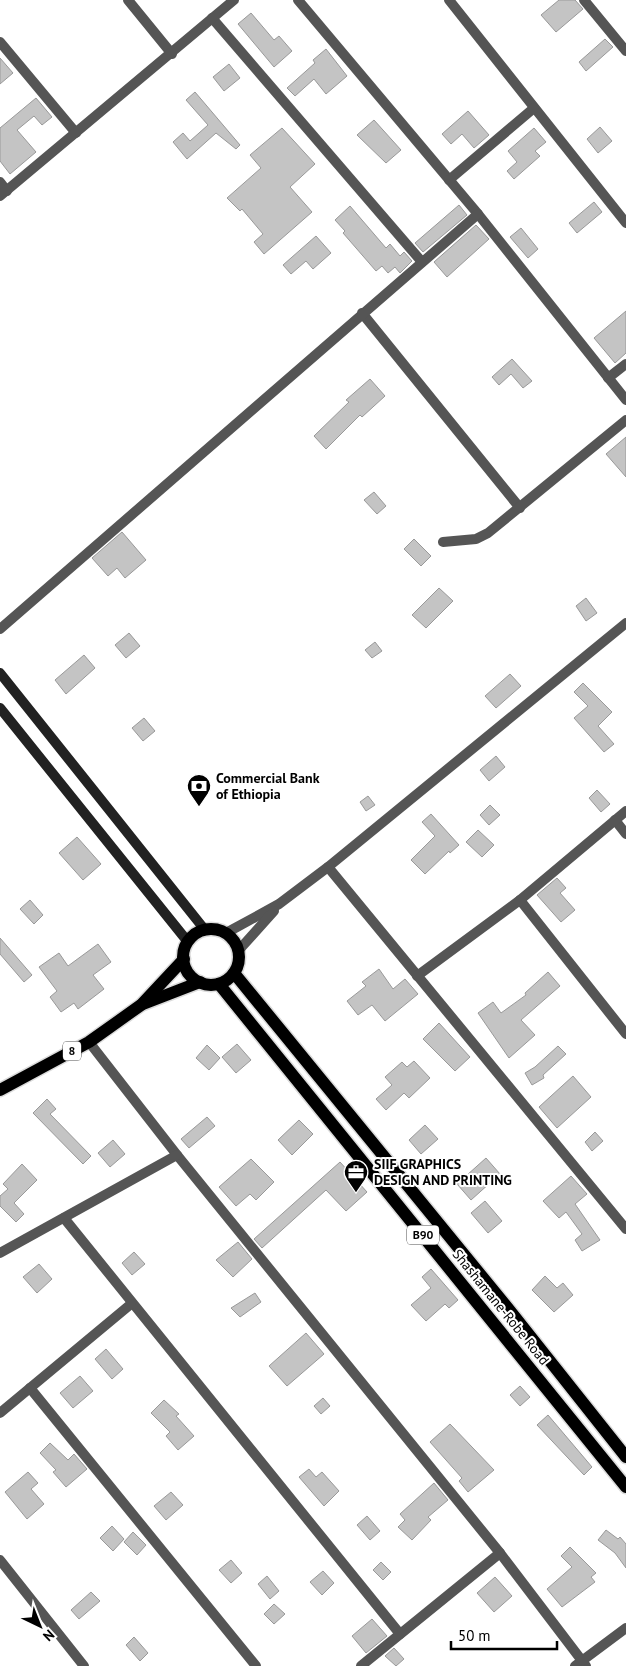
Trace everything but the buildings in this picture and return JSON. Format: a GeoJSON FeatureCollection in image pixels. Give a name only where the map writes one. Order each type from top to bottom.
{"type":"FeatureCollection","features":[{"type":"Feature","properties":{"kind":"main road"},"geometry":{"type":"LineString","coordinates":[[0,673],[206,930]]}},
{"type":"Feature","properties":{"kind":"main road"},"geometry":{"type":"LineString","coordinates":[[0,708],[188,942]]}},
{"type":"Feature","properties":{"kind":"main road"},"geometry":{"type":"LineString","coordinates":[[206,930],[226,933],[236,944],[238,951],[239,959],[234,973],[219,984],[200,982],[187,971],[184,959],[188,942],[193,936],[206,930]]}},
{"type":"Feature","properties":{"kind":"main road","name":"8"},"geometry":{"type":"LineString","coordinates":[[0,1090],[89,1042],[141,1005],[184,959]]}},
{"type":"Feature","properties":{"kind":"main road","name":"Shashamane-Robe Road"},"geometry":{"type":"LineString","coordinates":[[234,973],[511,1312],[626,1457]]}},
{"type":"Feature","properties":{"kind":"main road","name":"8"},"geometry":{"type":"LineString","coordinates":[[141,1005],[200,982]]}},
{"type":"Feature","properties":{"kind":"main road","name":"Shashamane-Robe Road"},"geometry":{"type":"LineString","coordinates":[[219,984],[626,1487]]}},
{"type":"Feature","properties":{"kind":"street"},"geometry":{"type":"LineString","coordinates":[[128,0],[172,54]]}},
{"type":"Feature","properties":{"kind":"street"},"geometry":{"type":"LineString","coordinates":[[2,190],[76,133],[234,0]]}},
{"type":"Feature","properties":{"kind":"street"},"geometry":{"type":"LineString","coordinates":[[298,0],[478,214],[626,400]]}},
{"type":"Feature","properties":{"kind":"street"},"geometry":{"type":"LineString","coordinates":[[449,0],[626,223]]}},
{"type":"Feature","properties":{"kind":"street"},"geometry":{"type":"LineString","coordinates":[[584,0],[626,51]]}},
{"type":"Feature","properties":{"kind":"street"},"geometry":{"type":"LineString","coordinates":[[212,18],[422,262]]}},
{"type":"Feature","properties":{"kind":"street"},"geometry":{"type":"LineString","coordinates":[[0,42],[76,133]]}},
{"type":"Feature","properties":{"kind":"street"},"geometry":{"type":"LineString","coordinates":[[449,180],[534,108]]}},
{"type":"Feature","properties":{"kind":"street"},"geometry":{"type":"LineString","coordinates":[[0,629],[478,214]]}},
{"type":"Feature","properties":{"kind":"street"},"geometry":{"type":"LineString","coordinates":[[362,313],[520,508]]}},
{"type":"Feature","properties":{"kind":"street"},"geometry":{"type":"LineString","coordinates":[[608,378],[626,364]]}},
{"type":"Feature","properties":{"kind":"street"},"geometry":{"type":"LineString","coordinates":[[443,542],[476,540],[488,533],[626,420]]}},
{"type":"Feature","properties":{"kind":"street"},"geometry":{"type":"LineString","coordinates":[[226,933],[279,904],[328,867],[626,623]]}},
{"type":"Feature","properties":{"kind":"street"},"geometry":{"type":"LineString","coordinates":[[417,976],[520,900],[626,811]]}},
{"type":"Feature","properties":{"kind":"street"},"geometry":{"type":"LineString","coordinates":[[615,820],[626,834]]}},
{"type":"Feature","properties":{"kind":"street"},"geometry":{"type":"LineString","coordinates":[[328,867],[626,1229]]}},
{"type":"Feature","properties":{"kind":"street"},"geometry":{"type":"LineString","coordinates":[[520,900],[626,1034]]}},
{"type":"Feature","properties":{"kind":"street"},"geometry":{"type":"LineString","coordinates":[[238,951],[279,904]]}},
{"type":"Feature","properties":{"kind":"street"},"geometry":{"type":"LineString","coordinates":[[89,1042],[177,1155],[500,1553],[581,1664],[626,1628]]}},
{"type":"Feature","properties":{"kind":"street"},"geometry":{"type":"LineString","coordinates":[[0,1253],[177,1155]]}},
{"type":"Feature","properties":{"kind":"street"},"geometry":{"type":"LineString","coordinates":[[64,1218],[131,1304],[400,1634]]}},
{"type":"Feature","properties":{"kind":"street"},"geometry":{"type":"LineString","coordinates":[[0,1412],[131,1304]]}},
{"type":"Feature","properties":{"kind":"street"},"geometry":{"type":"LineString","coordinates":[[30,1388],[256,1666]]}},
{"type":"Feature","properties":{"kind":"street"},"geometry":{"type":"LineString","coordinates":[[361,1666],[500,1553]]}},
{"type":"Feature","properties":{"kind":"street"},"geometry":{"type":"LineString","coordinates":[[1,1563],[84,1666]]}},
{"type":"Feature","properties":{"kind":"place","name":"Commercial Bank of Ethiopia"},"geometry":{"type":"Point","coordinates":[199,807]}},
{"type":"Feature","properties":{"kind":"place","name":"SIIF GRAPHICS DESIGN AND PRINTING"},"geometry":{"type":"Point","coordinates":[356,1193]}}]}
